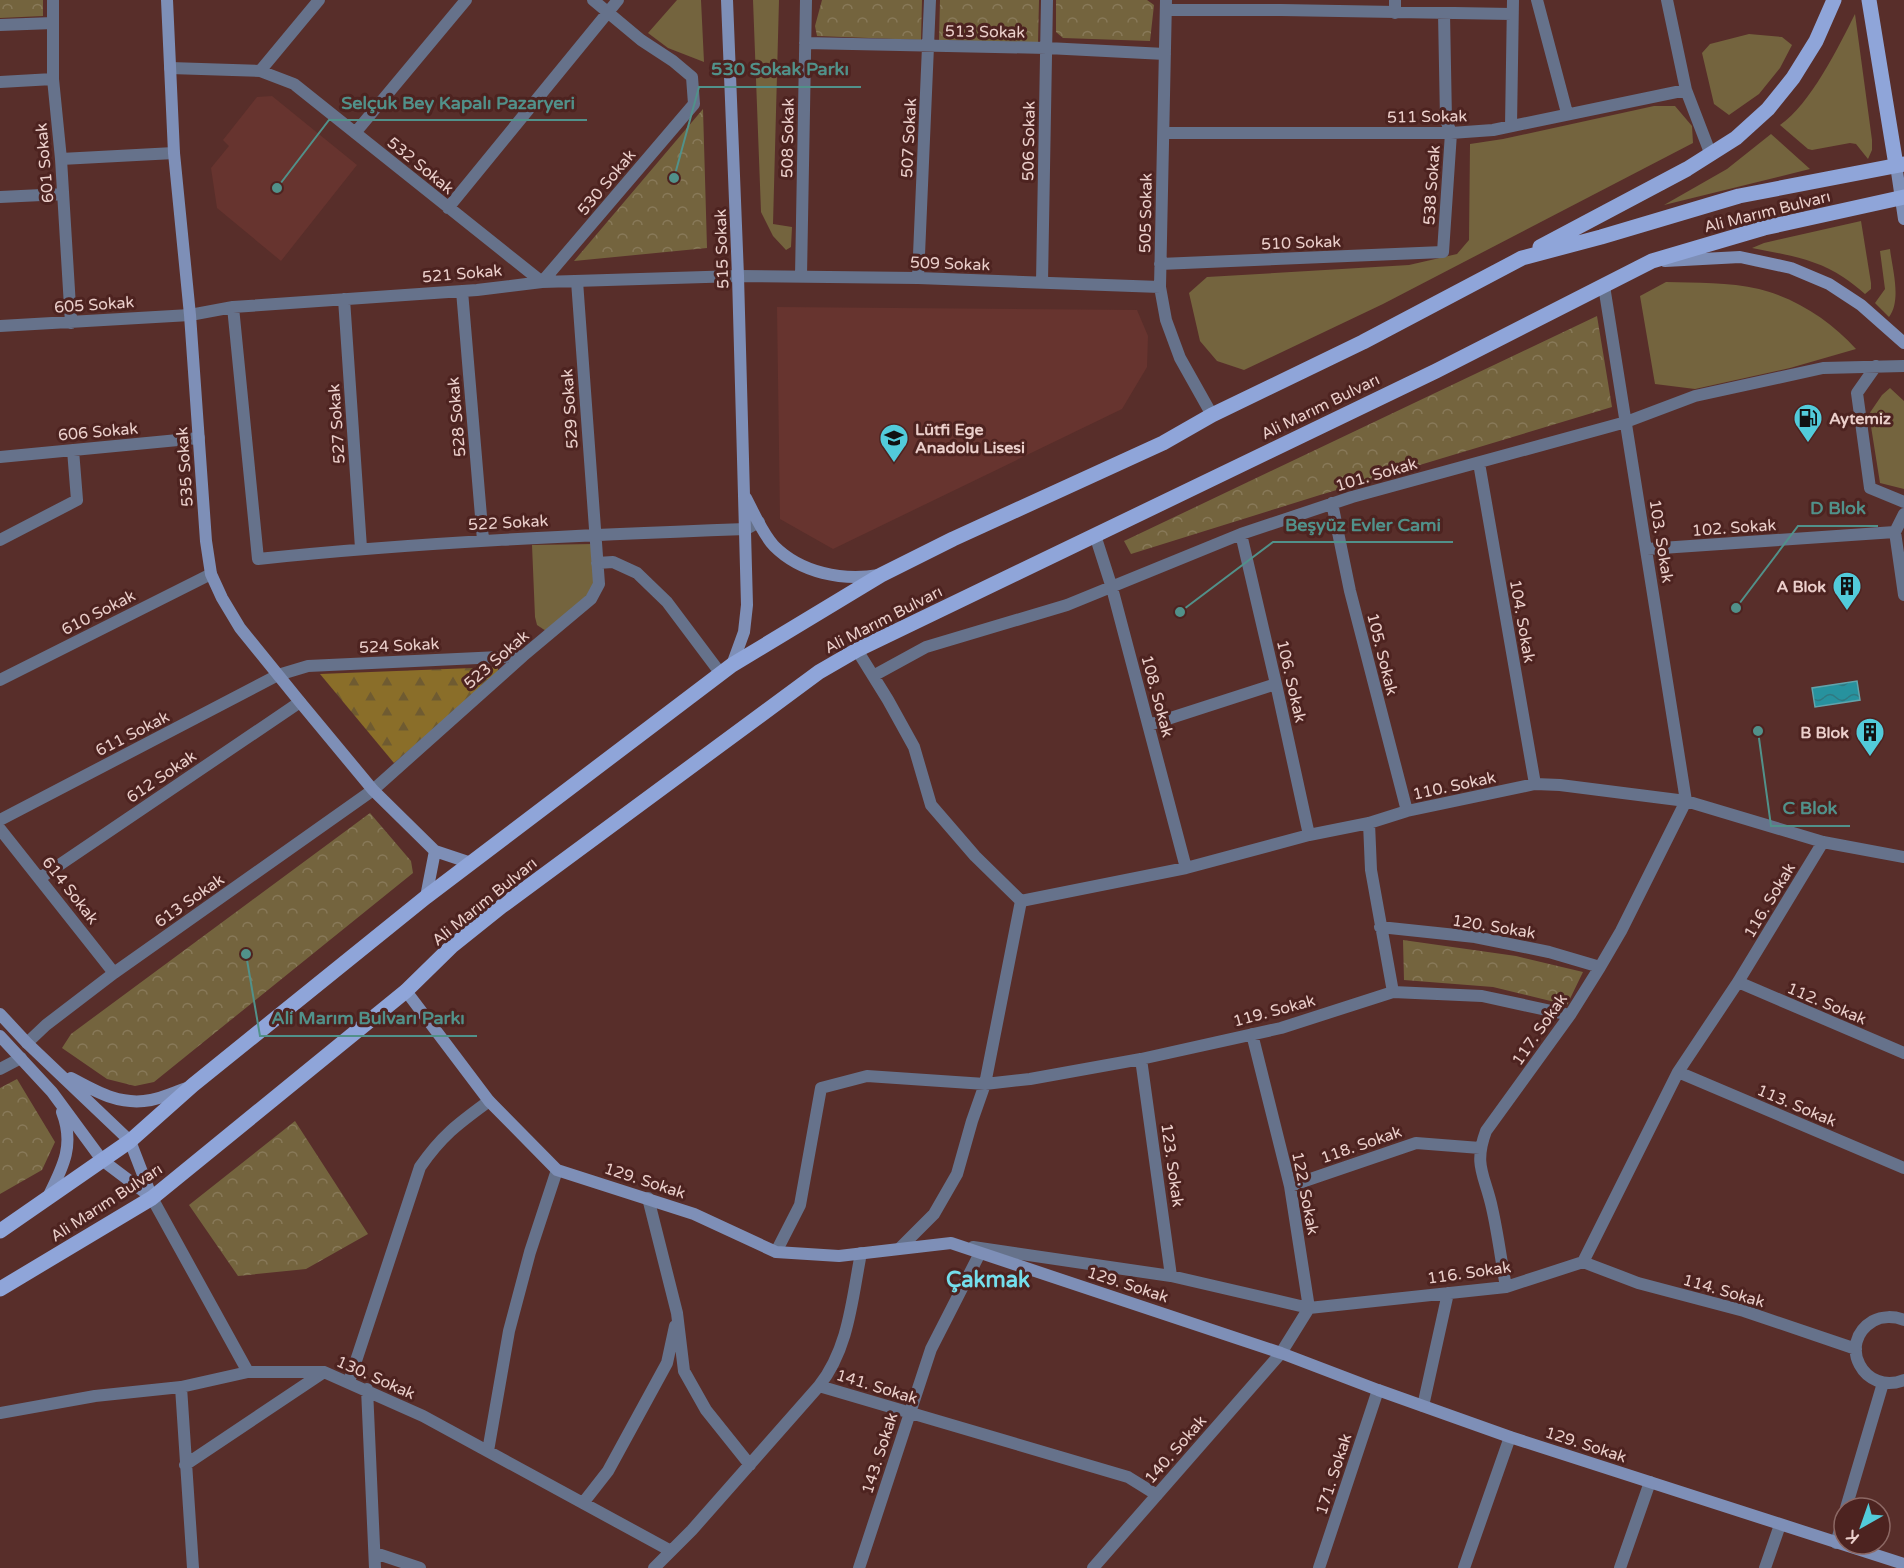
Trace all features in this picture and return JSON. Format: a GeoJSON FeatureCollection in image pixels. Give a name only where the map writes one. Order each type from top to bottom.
{"type":"FeatureCollection","features":[{"type":"Feature","properties":{"kind":"main road"},"geometry":{"type":"LineString","coordinates":[[1522,258],[1711,155],[1736,138],[1768,109],[1793,78],[1816,41],[1834,0]]}},
{"type":"Feature","properties":{"kind":"main road"},"geometry":{"type":"LineString","coordinates":[[1869,0],[1900,164]]}},
{"type":"Feature","properties":{"kind":"main road","name":"Ali Marım Bulvarı"},"geometry":{"type":"LineString","coordinates":[[0,1231],[130,1141],[194,1085],[426,897],[727,669],[881,575],[953,539],[1163,443],[1212,415],[1363,342],[1522,258],[1739,196],[1900,164]]}},
{"type":"Feature","properties":{"kind":"main road","name":"Ali Marım Bulvarı"},"geometry":{"type":"LineString","coordinates":[[0,1289],[152,1198],[406,991],[452,946],[502,906],[819,672],[857,650],[1436,371],[1652,261],[1764,228],[1902,197]]}},
{"type":"Feature","properties":{"kind":"street","name":"601 Sokak"},"geometry":{"type":"LineString","coordinates":[[53,0],[53,79],[61,159],[71,323]]}},
{"type":"Feature","properties":{"kind":"street","name":"535 Sokak"},"geometry":{"type":"LineString","coordinates":[[167,0],[174,153],[190,315],[206,541],[211,574],[240,628],[278,675],[373,790],[435,851]]}},
{"type":"Feature","properties":{"kind":"street"},"geometry":{"type":"LineString","coordinates":[[260,71],[319,0]]}},
{"type":"Feature","properties":{"kind":"street"},"geometry":{"type":"LineString","coordinates":[[355,133],[466,0]]}},
{"type":"Feature","properties":{"kind":"street"},"geometry":{"type":"LineString","coordinates":[[593,0],[607,12]]}},
{"type":"Feature","properties":{"kind":"street"},"geometry":{"type":"LineString","coordinates":[[448,208],[618,0]]}},
{"type":"Feature","properties":{"kind":"street","name":"515 Sokak"},"geometry":{"type":"LineString","coordinates":[[727,0],[738,276],[747,605],[744,632],[727,669]]}},
{"type":"Feature","properties":{"kind":"street","name":"508 Sokak"},"geometry":{"type":"LineString","coordinates":[[801,276],[806,0]]}},
{"type":"Feature","properties":{"kind":"street","name":"507 Sokak"},"geometry":{"type":"LineString","coordinates":[[918,278],[930,0]]}},
{"type":"Feature","properties":{"kind":"street","name":"506 Sokak"},"geometry":{"type":"LineString","coordinates":[[1042,282],[1047,0]]}},
{"type":"Feature","properties":{"kind":"street"},"geometry":{"type":"LineString","coordinates":[[1511,126],[1513,0]]}},
{"type":"Feature","properties":{"kind":"street"},"geometry":{"type":"LineString","coordinates":[[1537,0],[1567,113]]}},
{"type":"Feature","properties":{"kind":"street"},"geometry":{"type":"LineString","coordinates":[[1667,0],[1686,90],[1711,155]]}},
{"type":"Feature","properties":{"kind":"street"},"geometry":{"type":"LineString","coordinates":[[1166,5],[1395,6],[1444,13],[1512,14]]}},
{"type":"Feature","properties":{"kind":"street","name":"505 Sokak"},"geometry":{"type":"LineString","coordinates":[[1166,5],[1160,287],[1166,320],[1180,358],[1212,415]]}},
{"type":"Feature","properties":{"kind":"street","name":"530 Sokak"},"geometry":{"type":"LineString","coordinates":[[542,282],[694,104],[692,78],[607,12]]}},
{"type":"Feature","properties":{"kind":"street","name":"538 Sokak"},"geometry":{"type":"LineString","coordinates":[[1443,252],[1451,133],[1446,120],[1444,13]]}},
{"type":"Feature","properties":{"kind":"street"},"geometry":{"type":"LineString","coordinates":[[0,25],[53,23]]}},
{"type":"Feature","properties":{"kind":"street","name":"513 Sokak"},"geometry":{"type":"LineString","coordinates":[[805,43],[1047,48],[1165,54]]}},
{"type":"Feature","properties":{"kind":"street","name":"532 Sokak"},"geometry":{"type":"LineString","coordinates":[[170,68],[260,71],[294,84],[542,282]]}},
{"type":"Feature","properties":{"kind":"street"},"geometry":{"type":"LineString","coordinates":[[0,82],[53,79]]}},
{"type":"Feature","properties":{"kind":"street","name":"511 Sokak"},"geometry":{"type":"LineString","coordinates":[[1164,133],[1451,133],[1493,130],[1686,90]]}},
{"type":"Feature","properties":{"kind":"street"},"geometry":{"type":"LineString","coordinates":[[61,159],[174,153]]}},
{"type":"Feature","properties":{"kind":"street"},"geometry":{"type":"LineString","coordinates":[[1900,164],[1904,219]]}},
{"type":"Feature","properties":{"kind":"street"},"geometry":{"type":"LineString","coordinates":[[0,197],[63,194]]}},
{"type":"Feature","properties":{"kind":"street","name":"510 Sokak"},"geometry":{"type":"LineString","coordinates":[[1160,264],[1443,252]]}},
{"type":"Feature","properties":{"kind":"street"},"geometry":{"type":"LineString","coordinates":[[1652,261],[1740,258],[1791,268],[1829,284],[1862,305],[1904,343]]}},
{"type":"Feature","properties":{"kind":"street","name":"509 Sokak"},"geometry":{"type":"LineString","coordinates":[[738,276],[918,278],[1160,287]]}},
{"type":"Feature","properties":{"kind":"street","name":"521 Sokak"},"geometry":{"type":"LineString","coordinates":[[190,315],[233,308],[462,291],[542,282],[738,276]]}},
{"type":"Feature","properties":{"kind":"street","name":"529 Sokak"},"geometry":{"type":"LineString","coordinates":[[577,281],[595,534]]}},
{"type":"Feature","properties":{"kind":"street","name":"103. Sokak"},"geometry":{"type":"LineString","coordinates":[[1604,286],[1686,801]]}},
{"type":"Feature","properties":{"kind":"street","name":"528 Sokak"},"geometry":{"type":"LineString","coordinates":[[462,291],[483,540]]}},
{"type":"Feature","properties":{"kind":"street","name":"527 Sokak"},"geometry":{"type":"LineString","coordinates":[[344,299],[361,548]]}},
{"type":"Feature","properties":{"kind":"street","name":"522 Sokak"},"geometry":{"type":"LineString","coordinates":[[233,308],[258,559],[361,548],[483,540],[746,529],[759,522]]}},
{"type":"Feature","properties":{"kind":"street","name":"605 Sokak"},"geometry":{"type":"LineString","coordinates":[[0,326],[190,315]]}},
{"type":"Feature","properties":{"kind":"street"},"geometry":{"type":"LineString","coordinates":[[1875,366],[1857,393],[1870,488],[1904,502]]}},
{"type":"Feature","properties":{"kind":"street","name":"101. Sokak"},"geometry":{"type":"LineString","coordinates":[[873,676],[926,647],[1067,605],[1240,534],[1332,503],[1626,422],[1695,396],[1823,368],[1904,366]]}},
{"type":"Feature","properties":{"kind":"street","name":"606 Sokak"},"geometry":{"type":"LineString","coordinates":[[0,457],[199,438]]}},
{"type":"Feature","properties":{"kind":"street"},"geometry":{"type":"LineString","coordinates":[[0,540],[77,500],[73,450]]}},
{"type":"Feature","properties":{"kind":"street","name":"104. Sokak"},"geometry":{"type":"LineString","coordinates":[[1479,463],[1534,784]]}},
{"type":"Feature","properties":{"kind":"street","name":"515 Sokak"},"geometry":{"type":"LineString","coordinates":[[745,496],[775,546],[787,556],[816,571],[833,576],[851,578],[881,575]]}},
{"type":"Feature","properties":{"kind":"street","name":"105. Sokak"},"geometry":{"type":"LineString","coordinates":[[1332,503],[1350,591],[1407,811]]}},
{"type":"Feature","properties":{"kind":"street"},"geometry":{"type":"LineString","coordinates":[[1904,514],[1895,532],[1904,595]]}},
{"type":"Feature","properties":{"kind":"street","name":"102. Sokak"},"geometry":{"type":"LineString","coordinates":[[1647,549],[1895,532]]}},
{"type":"Feature","properties":{"kind":"street","name":"523 Sokak"},"geometry":{"type":"LineString","coordinates":[[373,790],[523,656],[591,599],[599,584],[595,534]]}},
{"type":"Feature","properties":{"kind":"street","name":"106. Sokak"},"geometry":{"type":"LineString","coordinates":[[1240,534],[1309,836]]}},
{"type":"Feature","properties":{"kind":"street","name":"108. Sokak"},"geometry":{"type":"LineString","coordinates":[[1095,535],[1112,588],[1186,868]]}},
{"type":"Feature","properties":{"kind":"street"},"geometry":{"type":"LineString","coordinates":[[597,562],[613,562],[637,573],[667,602],[727,669]]}},
{"type":"Feature","properties":{"kind":"street","name":"610 Sokak"},"geometry":{"type":"LineString","coordinates":[[0,680],[211,574]]}},
{"type":"Feature","properties":{"kind":"street"},"geometry":{"type":"LineString","coordinates":[[857,650],[914,747],[932,805],[975,856],[1021,901],[986,1084],[972,1121],[957,1174],[934,1214],[900,1248]]}},
{"type":"Feature","properties":{"kind":"street","name":"524 Sokak"},"geometry":{"type":"LineString","coordinates":[[278,675],[308,666],[523,656]]}},
{"type":"Feature","properties":{"kind":"street","name":"611 Sokak"},"geometry":{"type":"LineString","coordinates":[[0,820],[278,675]]}},
{"type":"Feature","properties":{"kind":"street"},"geometry":{"type":"LineString","coordinates":[[1149,724],[1276,684]]}},
{"type":"Feature","properties":{"kind":"street","name":"612 Sokak"},"geometry":{"type":"LineString","coordinates":[[40,878],[300,702]]}},
{"type":"Feature","properties":{"kind":"street","name":"110. Sokak"},"geometry":{"type":"LineString","coordinates":[[1021,901],[1186,868],[1369,823],[1407,811],[1534,784],[1560,785],[1686,801],[1823,842],[1901,854]]}},
{"type":"Feature","properties":{"kind":"street","name":"613 Sokak"},"geometry":{"type":"LineString","coordinates":[[27,1043],[46,1025],[114,973],[373,790]]}},
{"type":"Feature","properties":{"kind":"street","name":"117. Sokak"},"geometry":{"type":"LineString","coordinates":[[1480,1148],[1486,1131],[1570,1015],[1600,967],[1621,931],[1686,801]]}},
{"type":"Feature","properties":{"kind":"street"},"geometry":{"type":"LineString","coordinates":[[1369,823],[1371,870],[1393,992]]}},
{"type":"Feature","properties":{"kind":"street","name":"614 Sokak"},"geometry":{"type":"LineString","coordinates":[[0,829],[114,973]]}},
{"type":"Feature","properties":{"kind":"street","name":"116. Sokak"},"geometry":{"type":"LineString","coordinates":[[951,1243],[1171,1276],[1309,1308],[1506,1287],[1583,1262],[1678,1072],[1738,982],[1823,842]]}},
{"type":"Feature","properties":{"kind":"street"},"geometry":{"type":"LineString","coordinates":[[426,897],[435,851],[471,863]]}},
{"type":"Feature","properties":{"kind":"street","name":"120. Sokak"},"geometry":{"type":"LineString","coordinates":[[1380,927],[1475,937],[1549,952],[1600,967]]}},
{"type":"Feature","properties":{"kind":"street","name":"112. Sokak"},"geometry":{"type":"LineString","coordinates":[[1738,982],[1904,1053]]}},
{"type":"Feature","properties":{"kind":"street","name":"129. Sokak"},"geometry":{"type":"LineString","coordinates":[[406,991],[489,1101],[557,1170],[694,1214],[776,1252],[839,1256],[951,1243],[1281,1353],[1510,1437],[1832,1542]]}},
{"type":"Feature","properties":{"kind":"street","name":"119. Sokak"},"geometry":{"type":"LineString","coordinates":[[776,1252],[800,1205],[821,1088],[867,1076],[986,1084],[1030,1079],[1142,1059],[1281,1028],[1393,992],[1482,996],[1570,1015]]}},
{"type":"Feature","properties":{"kind":"street"},"geometry":{"type":"LineString","coordinates":[[0,1014],[27,1043],[130,1141],[152,1198],[248,1372]]}},
{"type":"Feature","properties":{"kind":"street","name":"122. Sokak"},"geometry":{"type":"LineString","coordinates":[[1252,1034],[1290,1186],[1309,1308]]}},
{"type":"Feature","properties":{"kind":"street"},"geometry":{"type":"LineString","coordinates":[[0,1036],[52,1092],[102,1160],[152,1198]]}},
{"type":"Feature","properties":{"kind":"street"},"geometry":{"type":"LineString","coordinates":[[0,1069],[21,1058]]}},
{"type":"Feature","properties":{"kind":"street","name":"123. Sokak"},"geometry":{"type":"LineString","coordinates":[[1142,1059],[1171,1276]]}},
{"type":"Feature","properties":{"kind":"street"},"geometry":{"type":"LineString","coordinates":[[56,1071],[105,1096],[127,1102],[152,1100],[194,1085]]}},
{"type":"Feature","properties":{"kind":"street","name":"113. Sokak"},"geometry":{"type":"LineString","coordinates":[[1678,1072],[1904,1168]]}},
{"type":"Feature","properties":{"kind":"street"},"geometry":{"type":"LineString","coordinates":[[48,1197],[60,1174],[67,1151],[68,1131],[52,1092]]}},
{"type":"Feature","properties":{"kind":"street"},"geometry":{"type":"LineString","coordinates":[[349,1382],[420,1167],[435,1144],[489,1101]]}},
{"type":"Feature","properties":{"kind":"street","name":"118. Sokak"},"geometry":{"type":"LineString","coordinates":[[1290,1186],[1416,1143],[1480,1148]]}},
{"type":"Feature","properties":{"kind":"street"},"geometry":{"type":"LineString","coordinates":[[1480,1148],[1479,1168],[1492,1206],[1506,1287]]}},
{"type":"Feature","properties":{"kind":"street"},"geometry":{"type":"LineString","coordinates":[[488,1451],[509,1331],[530,1252],[557,1170]]}},
{"type":"Feature","properties":{"kind":"street"},"geometry":{"type":"LineString","coordinates":[[648,1198],[677,1313],[684,1371],[706,1410],[750,1465]]}},
{"type":"Feature","properties":{"kind":"street"},"geometry":{"type":"LineString","coordinates":[[819,1386],[831,1370],[846,1333],[861,1253]]}},
{"type":"Feature","properties":{"kind":"street","name":"143. Sokak"},"geometry":{"type":"LineString","coordinates":[[860,1568],[931,1349],[980,1253]]}},
{"type":"Feature","properties":{"kind":"street","name":"114. Sokak"},"geometry":{"type":"LineString","coordinates":[[1583,1262],[1638,1284],[1744,1311],[1856,1349]]}},
{"type":"Feature","properties":{"kind":"street"},"geometry":{"type":"LineString","coordinates":[[1423,1406],[1448,1293]]}},
{"type":"Feature","properties":{"kind":"street"},"geometry":{"type":"LineString","coordinates":[[1281,1353],[1309,1308]]}},
{"type":"Feature","properties":{"kind":"street"},"geometry":{"type":"LineString","coordinates":[[583,1503],[608,1471],[667,1363],[677,1313]]}},
{"type":"Feature","properties":{"kind":"street"},"geometry":{"type":"LineString","coordinates":[[1904,1320],[1885,1317],[1870,1323],[1860,1334],[1856,1349],[1856,1357],[1863,1371],[1875,1381],[1890,1384],[1904,1380]]}},
{"type":"Feature","properties":{"kind":"street","name":"140. Sokak"},"geometry":{"type":"LineString","coordinates":[[1094,1568],[1281,1353]]}},
{"type":"Feature","properties":{"kind":"street","name":"130. Sokak"},"geometry":{"type":"LineString","coordinates":[[0,1413],[95,1396],[181,1387],[248,1372],[324,1372],[367,1389],[423,1416],[671,1551]]}},
{"type":"Feature","properties":{"kind":"street"},"geometry":{"type":"LineString","coordinates":[[185,1465],[324,1372]]}},
{"type":"Feature","properties":{"kind":"street"},"geometry":{"type":"LineString","coordinates":[[1849,1496],[1882,1383]]}},
{"type":"Feature","properties":{"kind":"street","name":"141. Sokak"},"geometry":{"type":"LineString","coordinates":[[654,1568],[750,1465],[819,1386],[1128,1477],[1157,1495]]}},
{"type":"Feature","properties":{"kind":"street"},"geometry":{"type":"LineString","coordinates":[[181,1387],[193,1568]]}},
{"type":"Feature","properties":{"kind":"street"},"geometry":{"type":"LineString","coordinates":[[367,1389],[375,1568]]}},
{"type":"Feature","properties":{"kind":"street","name":"171. Sokak"},"geometry":{"type":"LineString","coordinates":[[1318,1568],[1378,1390]]}},
{"type":"Feature","properties":{"kind":"street"},"geometry":{"type":"LineString","coordinates":[[1464,1568],[1510,1437]]}},
{"type":"Feature","properties":{"kind":"street"},"geometry":{"type":"LineString","coordinates":[[1620,1568],[1650,1482]]}},
{"type":"Feature","properties":{"kind":"street"},"geometry":{"type":"LineString","coordinates":[[1766,1568],[1780,1525]]}},
{"type":"Feature","properties":{"kind":"street"},"geometry":{"type":"LineString","coordinates":[[375,1553],[420,1568]]}},
{"type":"Feature","properties":{"kind":"street","name":"129. Sokak"},"geometry":{"type":"LineString","coordinates":[[1878,1556],[1904,1564]]}},
{"type":"Feature","properties":{"kind":"shaded area"},"geometry":{"type":"Polygon","coordinates":[[[272,96],[357,165],[281,261],[217,208],[211,168],[229,146],[223,140],[257,97],[272,96]]]}},
{"type":"Feature","properties":{"kind":"shaded area","name":"Lütfi Ege Anadolu Lisesi"},"geometry":{"type":"Polygon","coordinates":[[[777,307],[1137,310],[1148,336],[1147,367],[1122,409],[833,549],[780,519],[777,307]]]}},
{"type":"Feature","properties":{"kind":"green space"},"geometry":{"type":"Polygon","coordinates":[[[0,0],[43,0],[43,16],[0,18],[0,0]]]}},
{"type":"Feature","properties":{"kind":"green space"},"geometry":{"type":"Polygon","coordinates":[[[677,0],[701,0],[704,62],[668,48],[648,33],[677,0]]]}},
{"type":"Feature","properties":{"kind":"green space"},"geometry":{"type":"Polygon","coordinates":[[[753,0],[779,0],[773,224],[792,227],[791,247],[786,250],[773,236],[761,212],[753,0]]]}},
{"type":"Feature","properties":{"kind":"green space"},"geometry":{"type":"Polygon","coordinates":[[[822,0],[922,0],[921,40],[817,36],[815,26],[822,0]]]}},
{"type":"Feature","properties":{"kind":"green space"},"geometry":{"type":"Polygon","coordinates":[[[940,0],[1039,0],[1038,43],[939,40],[940,0]]]}},
{"type":"Feature","properties":{"kind":"green space"},"geometry":{"type":"Polygon","coordinates":[[[1056,0],[1147,0],[1154,5],[1150,41],[1063,38],[1056,32],[1056,0]]]}},
{"type":"Feature","properties":{"kind":"green space"},"geometry":{"type":"Polygon","coordinates":[[[1855,14],[1872,140],[1872,150],[1868,159],[1856,144],[1850,143],[1808,149],[1780,125],[1791,116],[1813,90],[1855,14]]]}},
{"type":"Feature","properties":{"kind":"green space"},"geometry":{"type":"Polygon","coordinates":[[[1749,34],[1782,37],[1792,45],[1780,68],[1759,94],[1729,115],[1714,104],[1702,53],[1710,44],[1749,34]]]}},
{"type":"Feature","properties":{"kind":"green space"},"geometry":{"type":"Polygon","coordinates":[[[1654,106],[1675,106],[1692,126],[1693,143],[1383,304],[1244,370],[1217,361],[1200,341],[1189,293],[1207,277],[1409,265],[1457,254],[1469,240],[1470,144],[1654,106]]]}},
{"type":"Feature","properties":{"kind":"green space"},"geometry":{"type":"Polygon","coordinates":[[[703,109],[707,248],[574,261],[703,109]]]}},
{"type":"Feature","properties":{"kind":"green space"},"geometry":{"type":"Polygon","coordinates":[[[1771,134],[1810,169],[1664,205],[1727,169],[1771,134]]]}},
{"type":"Feature","properties":{"kind":"green space"},"geometry":{"type":"Polygon","coordinates":[[[1861,221],[1871,283],[1871,289],[1865,294],[1846,279],[1822,266],[1799,258],[1752,248],[1764,243],[1861,221]]]}},
{"type":"Feature","properties":{"kind":"green space"},"geometry":{"type":"Polygon","coordinates":[[[1890,249],[1896,293],[1893,310],[1889,317],[1875,303],[1885,289],[1880,251],[1890,249]]]}},
{"type":"Feature","properties":{"kind":"green space"},"geometry":{"type":"Polygon","coordinates":[[[1666,282],[1736,285],[1773,293],[1824,320],[1856,349],[1790,368],[1695,389],[1655,384],[1640,296],[1666,282]]]}},
{"type":"Feature","properties":{"kind":"green space"},"geometry":{"type":"Polygon","coordinates":[[[1597,316],[1612,407],[1131,554],[1124,541],[1597,316]]]}},
{"type":"Feature","properties":{"kind":"green space"},"geometry":{"type":"Polygon","coordinates":[[[1890,388],[1904,401],[1904,489],[1880,483],[1869,414],[1882,395],[1890,388]]]}},
{"type":"Feature","properties":{"kind":"green space"},"geometry":{"type":"Polygon","coordinates":[[[593,544],[595,585],[589,594],[546,631],[537,625],[535,617],[532,545],[593,544]]]}},
{"type":"Feature","properties":{"kind":"green space"},"geometry":{"type":"Polygon","coordinates":[[[498,667],[498,675],[394,763],[320,674],[498,667]]]}},
{"type":"Feature","properties":{"kind":"green space"},"geometry":{"type":"Polygon","coordinates":[[[370,813],[411,861],[413,873],[154,1082],[135,1086],[107,1079],[62,1048],[71,1034],[370,813]]]}},
{"type":"Feature","properties":{"kind":"green space"},"geometry":{"type":"Polygon","coordinates":[[[1403,940],[1516,956],[1583,972],[1567,1005],[1493,987],[1404,980],[1403,940]]]}},
{"type":"Feature","properties":{"kind":"green space"},"geometry":{"type":"Polygon","coordinates":[[[17,1079],[55,1142],[42,1170],[0,1194],[0,1088],[17,1079]]]}},
{"type":"Feature","properties":{"kind":"green space"},"geometry":{"type":"Polygon","coordinates":[[[295,1121],[368,1234],[306,1269],[238,1276],[189,1205],[295,1121]]]}},
{"type":"Feature","properties":{"kind":"water"},"geometry":{"type":"Polygon","coordinates":[[[1857,681],[1860,700],[1815,707],[1812,688],[1857,681]]]}},
{"type":"Feature","properties":{"kind":"place","name":"530 Sokak Parkı"},"geometry":{"type":"Point","coordinates":[674,178]}},
{"type":"Feature","properties":{"kind":"place","name":"Selçuk Bey Kapalı Pazaryeri"},"geometry":{"type":"Point","coordinates":[277,188]}},
{"type":"Feature","properties":{"kind":"place","name":"Aytemiz"},"geometry":{"type":"Point","coordinates":[1808,444]}},
{"type":"Feature","properties":{"kind":"place","name":"Lütfi Ege Anadolu Lisesi"},"geometry":{"type":"Point","coordinates":[894,464]}},
{"type":"Feature","properties":{"kind":"place","name":"D Blok"},"geometry":{"type":"Point","coordinates":[1736,608]}},
{"type":"Feature","properties":{"kind":"place","name":"Beşyüz Evler Cami"},"geometry":{"type":"Point","coordinates":[1180,612]}},
{"type":"Feature","properties":{"kind":"place","name":"A Blok"},"geometry":{"type":"Point","coordinates":[1847,612]}},
{"type":"Feature","properties":{"kind":"place","name":"C Blok"},"geometry":{"type":"Point","coordinates":[1758,731]}},
{"type":"Feature","properties":{"kind":"place","name":"B Blok"},"geometry":{"type":"Point","coordinates":[1870,758]}},
{"type":"Feature","properties":{"kind":"place","name":"Ali Marım Bulvarı Parkı"},"geometry":{"type":"Point","coordinates":[246,954]}},
{"type":"Feature","properties":{"kind":"district","name":"Çakmak"},"geometry":{"type":"Point","coordinates":[988,1279]}}]}
